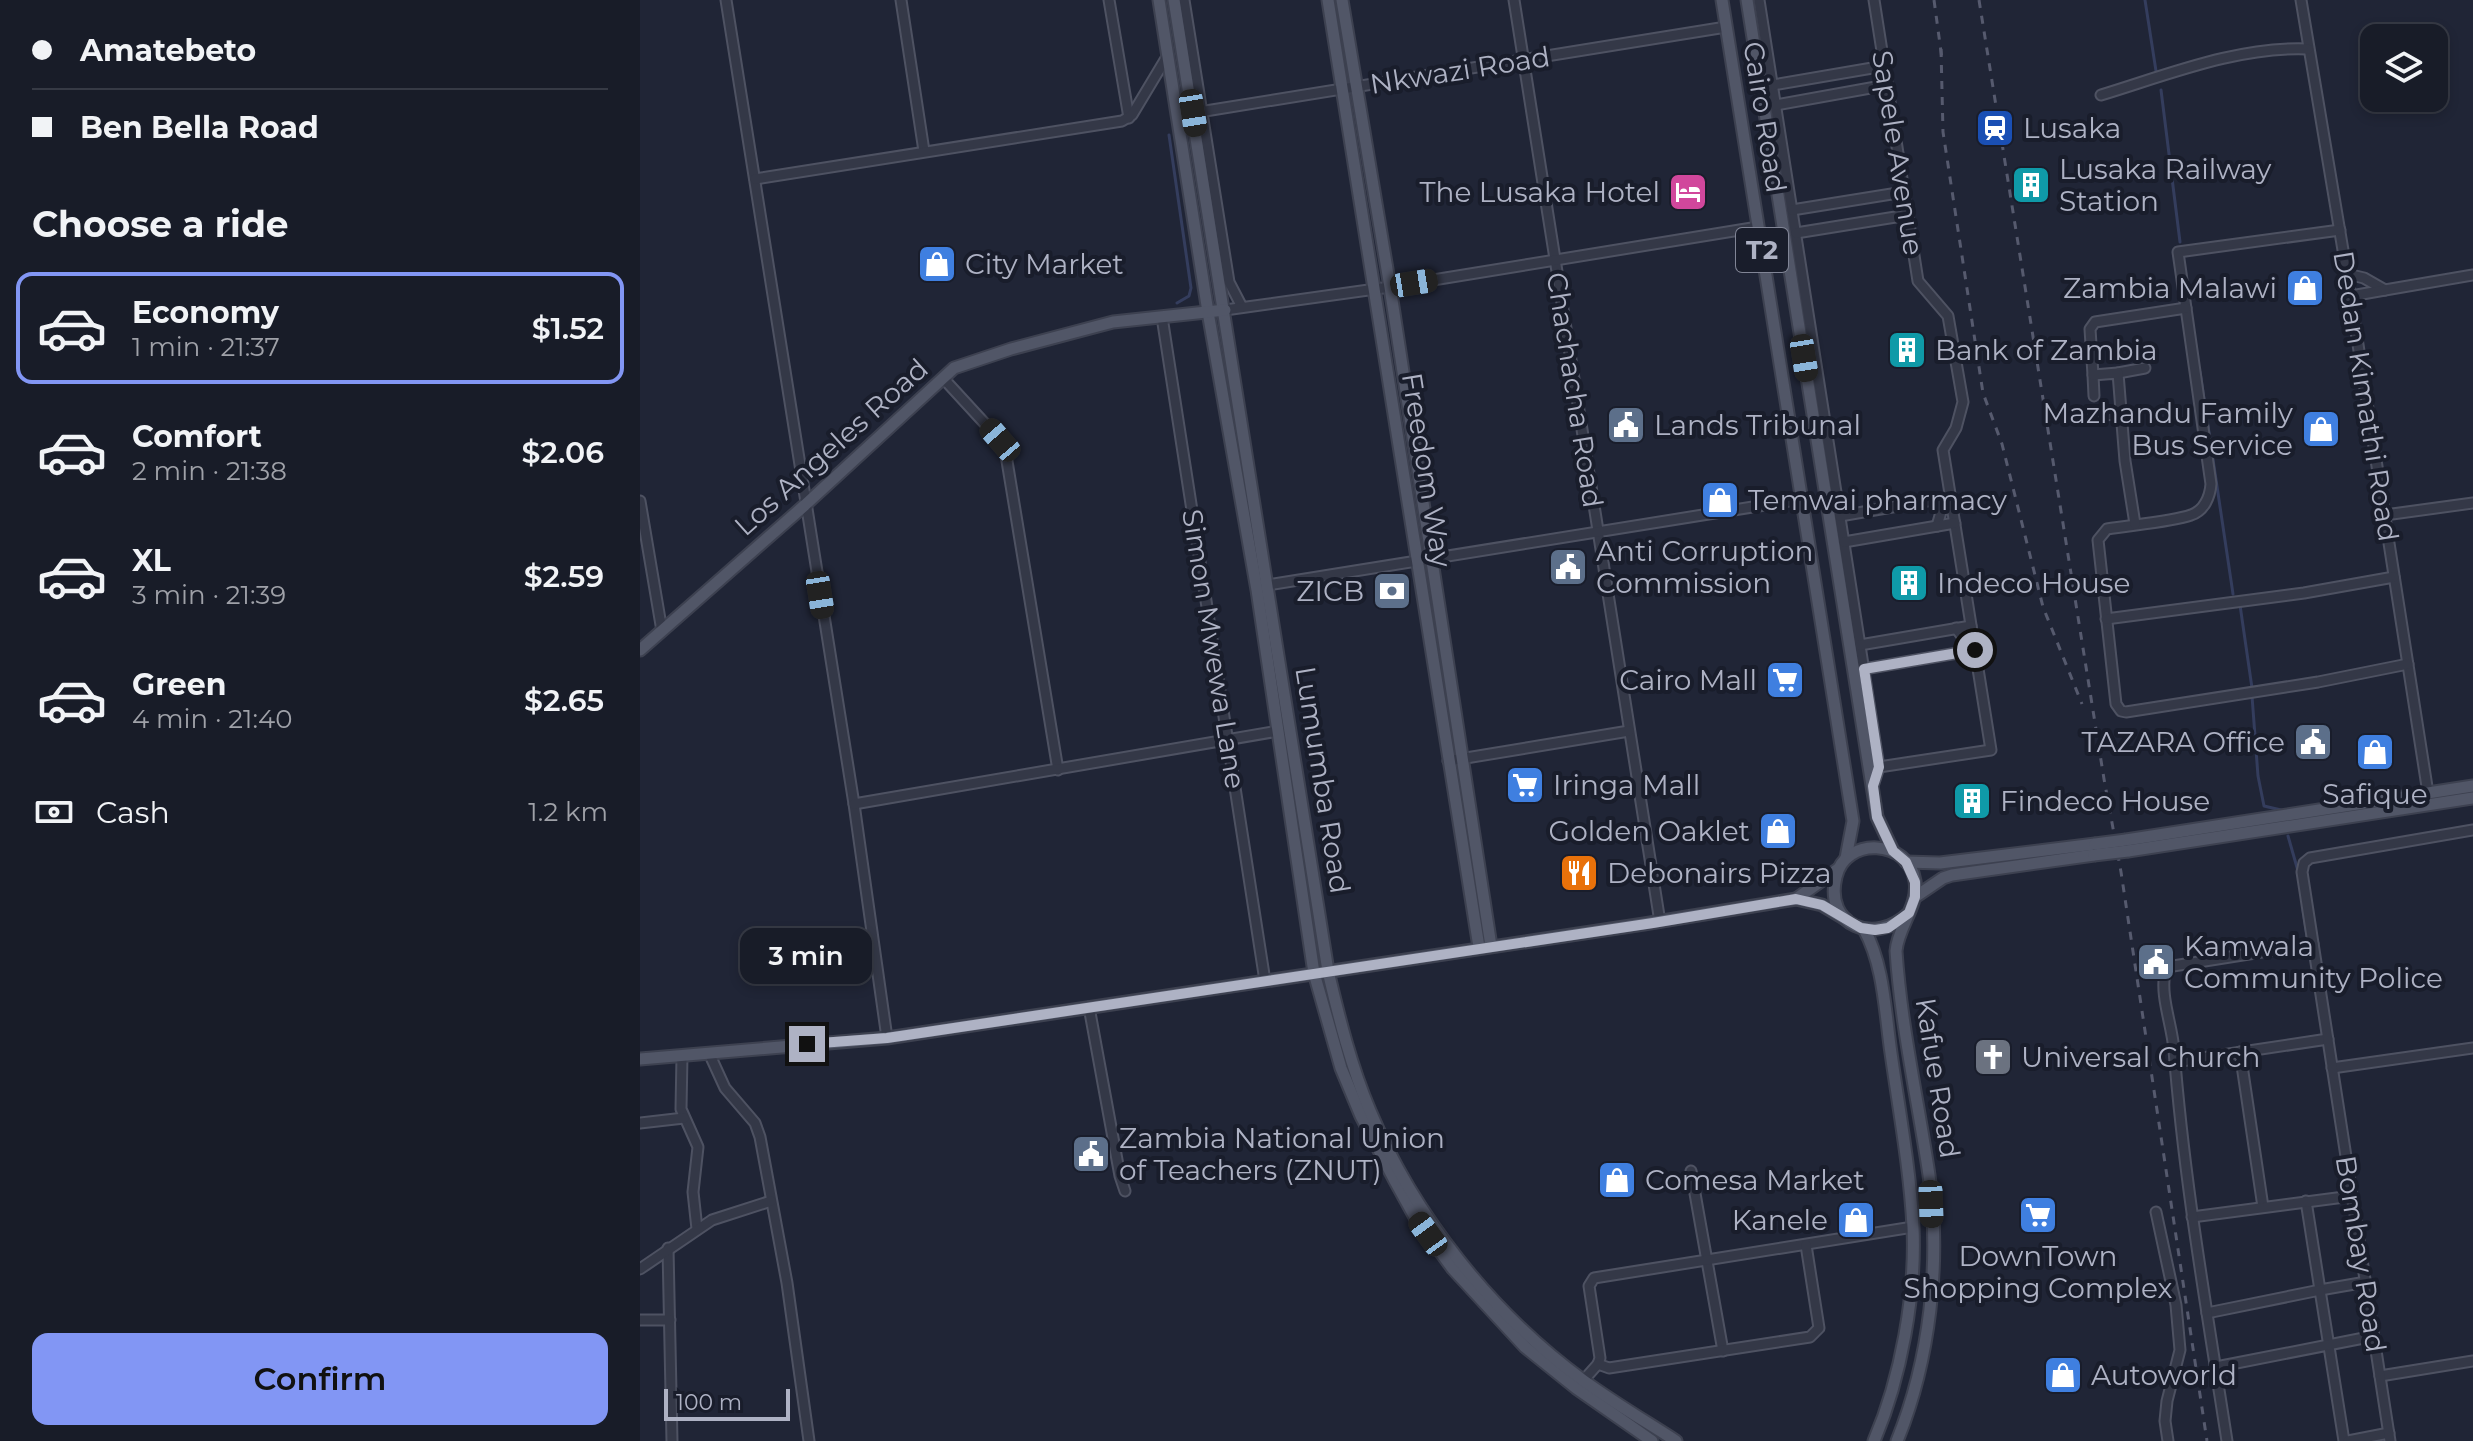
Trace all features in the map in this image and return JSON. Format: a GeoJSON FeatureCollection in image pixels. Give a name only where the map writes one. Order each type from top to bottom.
{"type":"FeatureCollection","features":[{"type":"Feature","properties":{"kind":"main road","name":"Lumumba Road"},"geometry":{"type":"LineString","coordinates":[[1159,0],[1208,312],[1255,574],[1314,973],[1341,1068],[1361,1116],[1415,1217],[1482,1304],[1525,1347],[1652,1441]]}},
{"type":"Feature","properties":{"kind":"main road","name":"Lumumba Road"},"geometry":{"type":"LineString","coordinates":[[1174,0],[1198,112],[1225,310],[1328,971],[1341,1025],[1369,1109],[1408,1186],[1483,1289],[1579,1384],[1676,1441]]}},
{"type":"Feature","properties":{"kind":"main road","name":"Freedom Way"},"geometry":{"type":"LineString","coordinates":[[1328,0],[1397,426],[1434,681],[1454,760],[1485,946]]}},
{"type":"Feature","properties":{"kind":"main road","name":"Freedom Way"},"geometry":{"type":"LineString","coordinates":[[1342,0],[1390,287],[1449,679],[1454,760]]}},
{"type":"Feature","properties":{"kind":"main road","name":"Cairo Road"},"geometry":{"type":"LineString","coordinates":[[1722,0],[1853,821],[1843,863]]}},
{"type":"Feature","properties":{"kind":"main road","name":"Cairo Road"},"geometry":{"type":"LineString","coordinates":[[1747,0],[1770,106],[1768,130],[1784,192],[1793,288],[1808,380],[1818,408],[1844,574],[1852,654],[1859,673],[1865,709],[1877,817],[1893,851]]}},
{"type":"Feature","properties":{"kind":"main road"},"geometry":{"type":"LineString","coordinates":[[1740,112],[1754,116],[1770,106]]}},
{"type":"Feature","properties":{"kind":"main road"},"geometry":{"type":"LineString","coordinates":[[1743,134],[1755,126],[1768,130]]}},
{"type":"Feature","properties":{"kind":"main road","name":"Los Angeles Road"},"geometry":{"type":"LineString","coordinates":[[640,650],[959,366],[1113,322],[1225,310]]}},
{"type":"Feature","properties":{"kind":"main road"},"geometry":{"type":"LineString","coordinates":[[1780,362],[1794,366],[1804,358]]}},
{"type":"Feature","properties":{"kind":"main road"},"geometry":{"type":"LineString","coordinates":[[1783,384],[1795,376],[1808,380]]}},
{"type":"Feature","properties":{"kind":"main road"},"geometry":{"type":"LineString","coordinates":[[1827,658],[1841,663],[1852,654]]}},
{"type":"Feature","properties":{"kind":"main road"},"geometry":{"type":"LineString","coordinates":[[1831,681],[1843,672],[1859,673]]}},
{"type":"Feature","properties":{"kind":"main road"},"geometry":{"type":"LineString","coordinates":[[1434,681],[1449,679]]}},
{"type":"Feature","properties":{"kind":"main road"},"geometry":{"type":"LineString","coordinates":[[2127,845],[2473,786]]}},
{"type":"Feature","properties":{"kind":"main road"},"geometry":{"type":"LineString","coordinates":[[1915,897],[1952,875],[2127,845],[2473,798]]}},
{"type":"Feature","properties":{"kind":"main road"},"geometry":{"type":"LineString","coordinates":[[640,1059],[887,1038],[1796,899],[1822,905],[1864,929],[1888,928],[1909,913],[1915,897],[1915,882],[1906,862],[1893,851],[1879,847],[1865,848],[1796,899]]}},
{"type":"Feature","properties":{"kind":"main road"},"geometry":{"type":"LineString","coordinates":[[1906,862],[1940,863],[2094,850]]}},
{"type":"Feature","properties":{"kind":"main road"},"geometry":{"type":"LineString","coordinates":[[1843,863],[1835,879],[1835,895],[1837,906],[1847,920]]}},
{"type":"Feature","properties":{"kind":"main road","name":"Kafue Road"},"geometry":{"type":"LineString","coordinates":[[1897,1441],[1923,1350],[1932,1282],[1929,1177],[1897,971],[1897,941],[1909,913]]}},
{"type":"Feature","properties":{"kind":"main road","name":"Kafue Road"},"geometry":{"type":"LineString","coordinates":[[1864,929],[1873,945],[1882,993],[1913,1227],[1911,1282],[1900,1354],[1887,1410],[1874,1441]]}},
{"type":"Feature","properties":{"kind":"street"},"geometry":{"type":"LineString","coordinates":[[726,0],[854,804],[887,1038]]}},
{"type":"Feature","properties":{"kind":"street"},"geometry":{"type":"LineString","coordinates":[[901,0],[924,151]]}},
{"type":"Feature","properties":{"kind":"street"},"geometry":{"type":"LineString","coordinates":[[1109,0],[1129,118]]}},
{"type":"Feature","properties":{"kind":"street"},"geometry":{"type":"LineString","coordinates":[[1184,0],[1198,112],[1229,282],[1242,307]]}},
{"type":"Feature","properties":{"kind":"street","name":"Chachacha Road"},"geometry":{"type":"LineString","coordinates":[[1514,0],[1660,922]]}},
{"type":"Feature","properties":{"kind":"street"},"geometry":{"type":"LineString","coordinates":[[1759,0],[1773,85],[1770,106],[1784,192],[1792,210],[1796,233],[1818,408],[1840,516],[1844,574],[1860,645],[1859,673],[1975,650]]}},
{"type":"Feature","properties":{"kind":"street","name":"Sapele Avenue"},"geometry":{"type":"LineString","coordinates":[[1874,0],[1918,281],[1948,316],[1963,402],[1956,428],[1943,450],[1991,750],[1879,767]]}},
{"type":"Feature","properties":{"kind":"street","name":"Dedan Kimathi Road"},"geometry":{"type":"LineString","coordinates":[[2301,0],[2351,296],[2428,793]]}},
{"type":"Feature","properties":{"kind":"street"},"geometry":{"type":"LineString","coordinates":[[1754,42],[1763,26]]}},
{"type":"Feature","properties":{"kind":"street","name":"Nkwazi Road"},"geometry":{"type":"LineString","coordinates":[[1198,112],[1726,27]]}},
{"type":"Feature","properties":{"kind":"street"},"geometry":{"type":"LineString","coordinates":[[2101,95],[2245,54],[2287,48],[2308,49]]}},
{"type":"Feature","properties":{"kind":"street"},"geometry":{"type":"LineString","coordinates":[[755,179],[1129,118],[1168,55]]}},
{"type":"Feature","properties":{"kind":"street"},"geometry":{"type":"LineString","coordinates":[[1773,85],[1884,66]]}},
{"type":"Feature","properties":{"kind":"street"},"geometry":{"type":"LineString","coordinates":[[1867,69],[1874,78],[1869,88]]}},
{"type":"Feature","properties":{"kind":"street"},"geometry":{"type":"LineString","coordinates":[[1770,106],[1887,85]]}},
{"type":"Feature","properties":{"kind":"street"},"geometry":{"type":"LineString","coordinates":[[1792,210],[1904,192]]}},
{"type":"Feature","properties":{"kind":"street"},"geometry":{"type":"LineString","coordinates":[[1885,195],[1893,206],[1889,218]]}},
{"type":"Feature","properties":{"kind":"street"},"geometry":{"type":"LineString","coordinates":[[1796,233],[1908,215]]}},
{"type":"Feature","properties":{"kind":"street"},"geometry":{"type":"LineString","coordinates":[[1225,310],[1390,287],[1758,227]]}},
{"type":"Feature","properties":{"kind":"street"},"geometry":{"type":"LineString","coordinates":[[2340,230],[2178,252],[2211,484],[2210,495],[2193,515],[2107,529],[2098,540],[2116,704],[2126,712],[2318,682],[2408,664]]}},
{"type":"Feature","properties":{"kind":"street"},"geometry":{"type":"LineString","coordinates":[[2347,274],[2364,278],[2385,290]]}},
{"type":"Feature","properties":{"kind":"street"},"geometry":{"type":"LineString","coordinates":[[2351,296],[2473,275]]}},
{"type":"Feature","properties":{"kind":"street"},"geometry":{"type":"LineString","coordinates":[[1793,288],[1803,279]]}},
{"type":"Feature","properties":{"kind":"street"},"geometry":{"type":"LineString","coordinates":[[2094,396],[2090,329],[2095,322],[2186,308]]}},
{"type":"Feature","properties":{"kind":"street","name":"Simon Mwewa Lane"},"geometry":{"type":"LineString","coordinates":[[1162,317],[1265,981]]}},
{"type":"Feature","properties":{"kind":"street"},"geometry":{"type":"LineString","coordinates":[[2093,375],[2145,368]]}},
{"type":"Feature","properties":{"kind":"street"},"geometry":{"type":"LineString","coordinates":[[2118,373],[2120,414],[2135,524]]}},
{"type":"Feature","properties":{"kind":"street"},"geometry":{"type":"LineString","coordinates":[[943,378],[1005,449],[1058,770]]}},
{"type":"Feature","properties":{"kind":"street"},"geometry":{"type":"LineString","coordinates":[[2066,417],[2120,414]]}},
{"type":"Feature","properties":{"kind":"street"},"geometry":{"type":"LineString","coordinates":[[1840,516],[1951,497]]}},
{"type":"Feature","properties":{"kind":"street"},"geometry":{"type":"LineString","coordinates":[[1268,585],[1802,499]]}},
{"type":"Feature","properties":{"kind":"street"},"geometry":{"type":"LineString","coordinates":[[1933,500],[1941,512],[1937,526]]}},
{"type":"Feature","properties":{"kind":"street"},"geometry":{"type":"LineString","coordinates":[[640,501],[662,631]]}},
{"type":"Feature","properties":{"kind":"street"},"geometry":{"type":"LineString","coordinates":[[2385,515],[2473,503]]}},
{"type":"Feature","properties":{"kind":"street"},"geometry":{"type":"LineString","coordinates":[[1844,542],[1955,523]]}},
{"type":"Feature","properties":{"kind":"street"},"geometry":{"type":"LineString","coordinates":[[2106,619],[2304,593],[2394,577]]}},
{"type":"Feature","properties":{"kind":"street"},"geometry":{"type":"LineString","coordinates":[[1860,645],[1971,626]]}},
{"type":"Feature","properties":{"kind":"street"},"geometry":{"type":"LineString","coordinates":[[1956,628],[1964,639],[1960,653]]}},
{"type":"Feature","properties":{"kind":"street"},"geometry":{"type":"LineString","coordinates":[[1865,709],[1879,767],[1873,786]]}},
{"type":"Feature","properties":{"kind":"street"},"geometry":{"type":"LineString","coordinates":[[854,804],[1278,731]]}},
{"type":"Feature","properties":{"kind":"street"},"geometry":{"type":"LineString","coordinates":[[1454,760],[1629,731]]}},
{"type":"Feature","properties":{"kind":"street","name":"Bombay Road"},"geometry":{"type":"LineString","coordinates":[[2390,1437],[2302,872],[2304,863],[2310,858],[2473,830]]}},
{"type":"Feature","properties":{"kind":"street"},"geometry":{"type":"LineString","coordinates":[[2227,1441],[2192,1217],[2163,981],[2165,972],[2173,966],[2313,944]]}},
{"type":"Feature","properties":{"kind":"street"},"geometry":{"type":"LineString","coordinates":[[1089,1007],[1125,1191]]}},
{"type":"Feature","properties":{"kind":"street"},"geometry":{"type":"LineString","coordinates":[[2175,1062],[2328,1039]]}},
{"type":"Feature","properties":{"kind":"street"},"geometry":{"type":"LineString","coordinates":[[2332,1068],[2473,1048]]}},
{"type":"Feature","properties":{"kind":"street"},"geometry":{"type":"LineString","coordinates":[[2240,1052],[2263,1207]]}},
{"type":"Feature","properties":{"kind":"street"},"geometry":{"type":"LineString","coordinates":[[709,1053],[725,1088],[755,1123],[760,1137],[787,1283],[809,1441]]}},
{"type":"Feature","properties":{"kind":"street"},"geometry":{"type":"LineString","coordinates":[[682,1056],[681,1109],[698,1147],[693,1192],[697,1229]]}},
{"type":"Feature","properties":{"kind":"street"},"geometry":{"type":"LineString","coordinates":[[640,1123],[684,1118]]}},
{"type":"Feature","properties":{"kind":"street"},"geometry":{"type":"LineString","coordinates":[[1691,1171],[1723,1351]]}},
{"type":"Feature","properties":{"kind":"street"},"geometry":{"type":"LineString","coordinates":[[2192,1217],[2352,1196]]}},
{"type":"Feature","properties":{"kind":"street"},"geometry":{"type":"LineString","coordinates":[[640,1269],[697,1229],[728,1214],[771,1201]]}},
{"type":"Feature","properties":{"kind":"street"},"geometry":{"type":"LineString","coordinates":[[2306,1201],[2346,1441],[2390,1437]]}},
{"type":"Feature","properties":{"kind":"street"},"geometry":{"type":"LineString","coordinates":[[2156,1212],[2176,1305],[2180,1350],[2167,1401],[2165,1421],[2168,1441]]}},
{"type":"Feature","properties":{"kind":"street"},"geometry":{"type":"LineString","coordinates":[[1579,1384],[1600,1358],[1589,1286],[1591,1280],[1913,1227]]}},
{"type":"Feature","properties":{"kind":"street"},"geometry":{"type":"LineString","coordinates":[[1598,1364],[1609,1368],[1810,1337],[1819,1328],[1806,1245]]}},
{"type":"Feature","properties":{"kind":"street"},"geometry":{"type":"LineString","coordinates":[[668,1248],[670,1438]]}},
{"type":"Feature","properties":{"kind":"street"},"geometry":{"type":"LineString","coordinates":[[2207,1313],[2366,1282]]}},
{"type":"Feature","properties":{"kind":"street"},"geometry":{"type":"LineString","coordinates":[[640,1320],[670,1320]]}},
{"type":"Feature","properties":{"kind":"street"},"geometry":{"type":"LineString","coordinates":[[2216,1367],[2374,1336]]}},
{"type":"Feature","properties":{"kind":"street"},"geometry":{"type":"LineString","coordinates":[[2380,1376],[2473,1361]]}},
{"type":"Feature","properties":{"kind":"waterway"},"geometry":{"type":"LineString","coordinates":[[2145,0],[2156,71]]}},
{"type":"Feature","properties":{"kind":"waterway"},"geometry":{"type":"LineString","coordinates":[[2161,90],[2180,242]]}},
{"type":"Feature","properties":{"kind":"waterway"},"geometry":{"type":"LineString","coordinates":[[1169,135],[1191,288],[1189,296],[1177,303]]}},
{"type":"Feature","properties":{"kind":"waterway"},"geometry":{"type":"LineString","coordinates":[[2200,372],[2233,594]]}},
{"type":"Feature","properties":{"kind":"waterway"},"geometry":{"type":"LineString","coordinates":[[2240,605],[2252,688]]}},
{"type":"Feature","properties":{"kind":"waterway"},"geometry":{"type":"LineString","coordinates":[[2252,696],[2258,776],[2264,806],[2281,810]]}},
{"type":"Feature","properties":{"kind":"waterway"},"geometry":{"type":"LineString","coordinates":[[2288,836],[2298,871]]}},
{"type":"Feature","properties":{"kind":"waterway"},"geometry":{"type":"LineString","coordinates":[[2303,910],[2308,942]]}},
{"type":"Feature","properties":{"kind":"waterway"},"geometry":{"type":"LineString","coordinates":[[2309,949],[2311,961]]}},
{"type":"Feature","properties":{"kind":"railway"},"geometry":{"type":"LineString","coordinates":[[1934,0],[1942,59]]}},
{"type":"Feature","properties":{"kind":"railway"},"geometry":{"type":"LineString","coordinates":[[1979,0],[2121,872],[2207,1441]]}},
{"type":"Feature","properties":{"kind":"railway"},"geometry":{"type":"LineString","coordinates":[[1941,49],[1943,132],[1983,393],[2002,444],[2043,607],[2082,704]]}},
{"type":"Feature","properties":{"kind":"place","name":"Lusaka"},"geometry":{"type":"Point","coordinates":[1995,128]}},
{"type":"Feature","properties":{"kind":"place","name":"Lusaka Railway Station"},"geometry":{"type":"Point","coordinates":[2031,185]}},
{"type":"Feature","properties":{"kind":"place","name":"The Lusaka Hotel"},"geometry":{"type":"Point","coordinates":[1688,192]}},
{"type":"Feature","properties":{"kind":"place","name":"City Market"},"geometry":{"type":"Point","coordinates":[937,264]}},
{"type":"Feature","properties":{"kind":"place","name":"Zambia Malawi"},"geometry":{"type":"Point","coordinates":[2305,288]}},
{"type":"Feature","properties":{"kind":"place","name":"Bank of Zambia"},"geometry":{"type":"Point","coordinates":[1907,350]}},
{"type":"Feature","properties":{"kind":"place","name":"Lands Tribunal"},"geometry":{"type":"Point","coordinates":[1626,425]}},
{"type":"Feature","properties":{"kind":"place","name":"Mazhandu Family Bus Service"},"geometry":{"type":"Point","coordinates":[2321,429]}},
{"type":"Feature","properties":{"kind":"place","name":"Temwai pharmacy"},"geometry":{"type":"Point","coordinates":[1720,500]}},
{"type":"Feature","properties":{"kind":"place","name":"Anti Corruption Commission"},"geometry":{"type":"Point","coordinates":[1568,567]}},
{"type":"Feature","properties":{"kind":"place","name":"Indeco House"},"geometry":{"type":"Point","coordinates":[1909,583]}},
{"type":"Feature","properties":{"kind":"place","name":"ZICB"},"geometry":{"type":"Point","coordinates":[1392,591]}},
{"type":"Feature","properties":{"kind":"place","name":"Cairo Mall"},"geometry":{"type":"Point","coordinates":[1785,680]}},
{"type":"Feature","properties":{"kind":"place","name":"TAZARA Office"},"geometry":{"type":"Point","coordinates":[2313,742]}},
{"type":"Feature","properties":{"kind":"place","name":"Safique"},"geometry":{"type":"Point","coordinates":[2375,752]}},
{"type":"Feature","properties":{"kind":"place","name":"Iringa Mall"},"geometry":{"type":"Point","coordinates":[1525,785]}},
{"type":"Feature","properties":{"kind":"place","name":"Findeco House"},"geometry":{"type":"Point","coordinates":[1972,801]}},
{"type":"Feature","properties":{"kind":"place","name":"Golden Oaklet"},"geometry":{"type":"Point","coordinates":[1778,831]}},
{"type":"Feature","properties":{"kind":"place","name":"Debonairs Pizza"},"geometry":{"type":"Point","coordinates":[1579,873]}},
{"type":"Feature","properties":{"kind":"place","name":"Kamwala Community Police"},"geometry":{"type":"Point","coordinates":[2156,962]}},
{"type":"Feature","properties":{"kind":"place","name":"Universal Church"},"geometry":{"type":"Point","coordinates":[1993,1057]}},
{"type":"Feature","properties":{"kind":"place","name":"Zambia National Union of Teachers (ZNUT)"},"geometry":{"type":"Point","coordinates":[1091,1154]}},
{"type":"Feature","properties":{"kind":"place","name":"Comesa Market"},"geometry":{"type":"Point","coordinates":[1617,1180]}},
{"type":"Feature","properties":{"kind":"place","name":"DownTown Shopping Complex"},"geometry":{"type":"Point","coordinates":[2038,1215]}},
{"type":"Feature","properties":{"kind":"place","name":"Kanele"},"geometry":{"type":"Point","coordinates":[1856,1220]}},
{"type":"Feature","properties":{"kind":"place","name":"Autoworld"},"geometry":{"type":"Point","coordinates":[2063,1375]}},
{"type":"Feature","properties":{"kind":"route"},"geometry":{"type":"LineString","coordinates":[[807,1044],[887,1038],[1796,899],[1836,911],[1861,928],[1888,928],[1909,913],[1915,897],[1915,882],[1906,862],[1893,851],[1877,817],[1873,786],[1879,767],[1864,669],[1975,650]]}}]}
